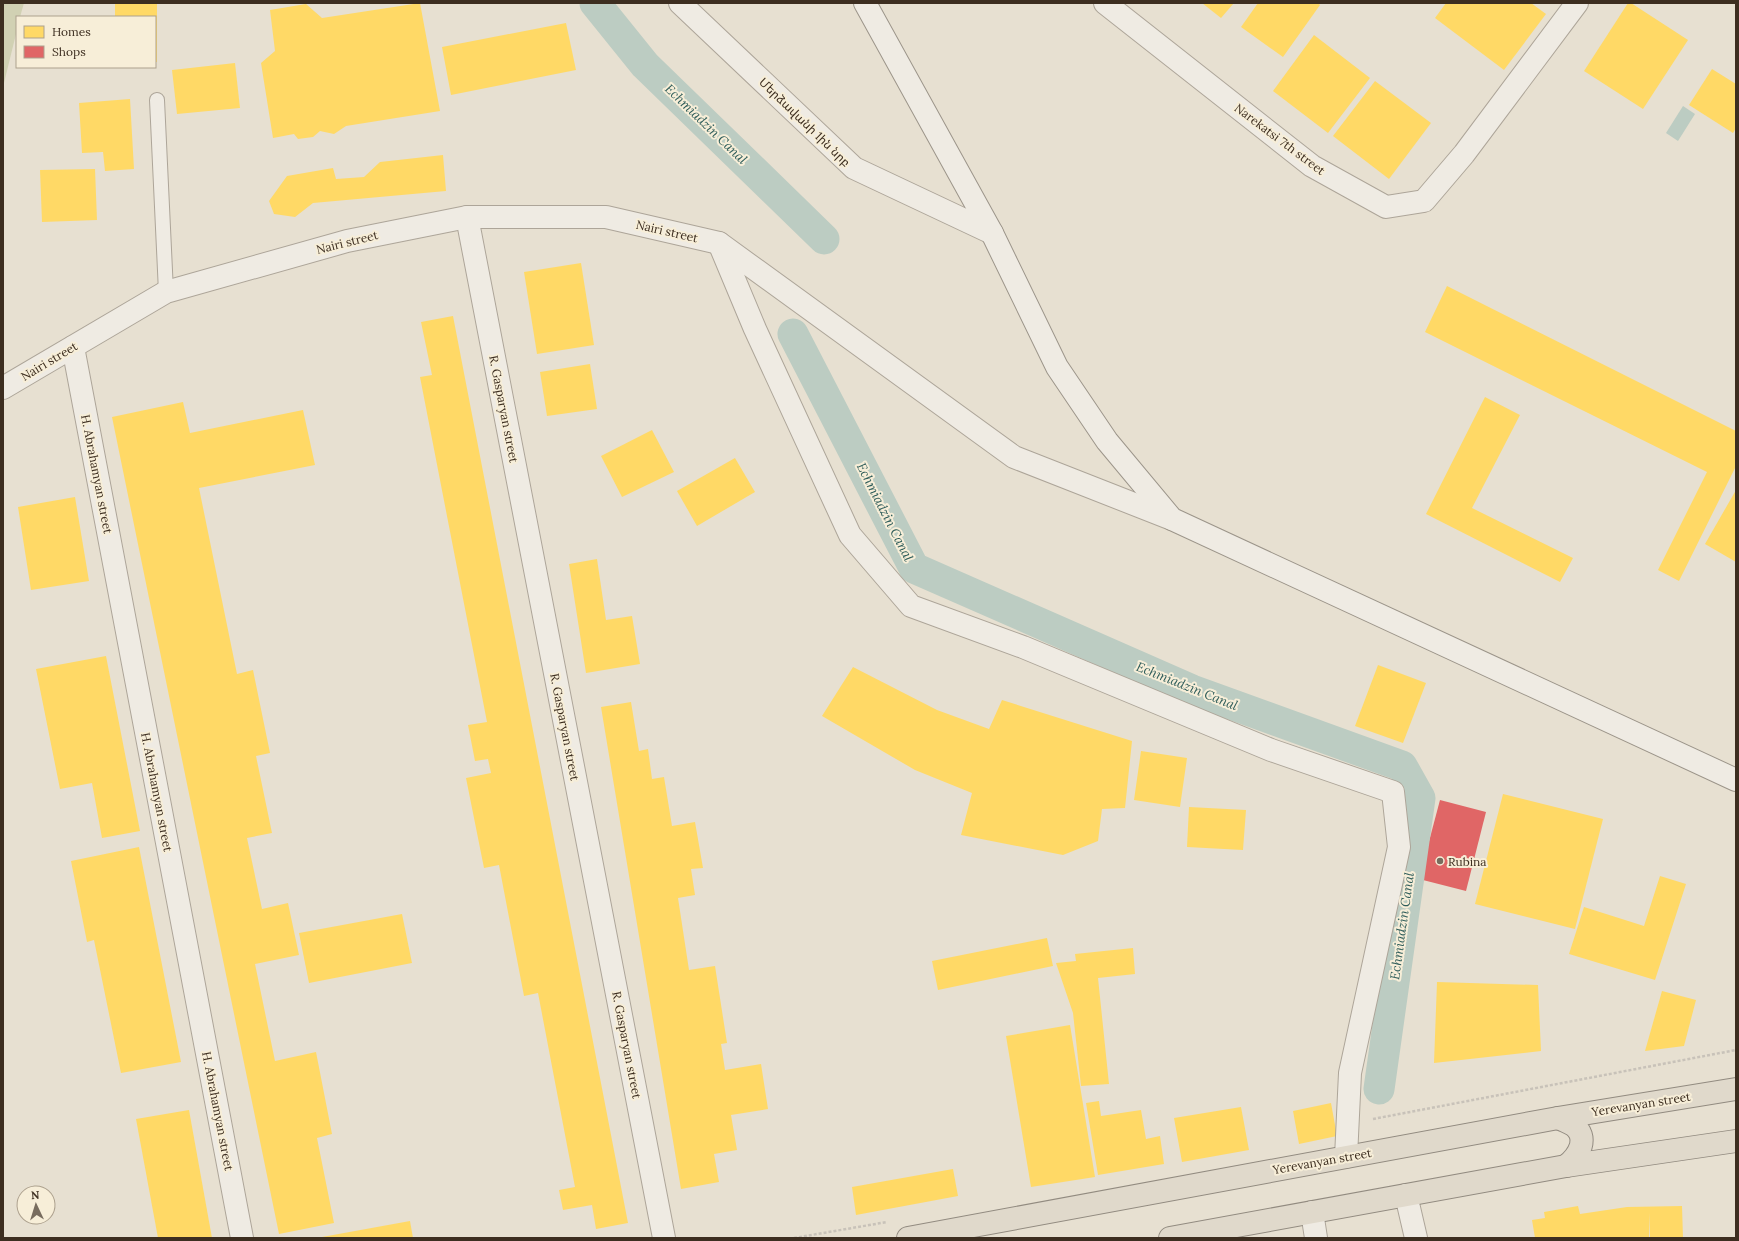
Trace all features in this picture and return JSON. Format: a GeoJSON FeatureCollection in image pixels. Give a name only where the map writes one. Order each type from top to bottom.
{"type":"FeatureCollection","features":[{"type":"Feature","properties":{"kind":"highway","name":"Yerevanyan street"},"geometry":{"type":"LineString","coordinates":[[908,1238],[1558,1118],[1736,1089]]}},
{"type":"Feature","properties":{"kind":"highway"},"geometry":{"type":"LineString","coordinates":[[1558,1118],[1572,1124],[1578,1130],[1581,1141],[1580,1151],[1566,1166]]}},
{"type":"Feature","properties":{"kind":"highway"},"geometry":{"type":"LineString","coordinates":[[1170,1238],[1566,1166],[1736,1141]]}},
{"type":"Feature","properties":{"kind":"street","name":"Մերձավանի 1ին նրբ"},"geometry":{"type":"LineString","coordinates":[[680,3],[854,168],[992,233]]}},
{"type":"Feature","properties":{"kind":"street"},"geometry":{"type":"LineString","coordinates":[[865,3],[992,233],[1057,366],[1107,441],[1172,519]]}},
{"type":"Feature","properties":{"kind":"street","name":"Narekatsi 7th street"},"geometry":{"type":"LineString","coordinates":[[1104,3],[1312,166],[1386,207],[1424,201],[1464,154],[1577,3]]}},
{"type":"Feature","properties":{"kind":"street","name":"Nairi street"},"geometry":{"type":"LineString","coordinates":[[3,388],[166,292],[347,241],[467,217],[606,217],[719,243]]}},
{"type":"Feature","properties":{"kind":"street","name":"R. Gasparyan street"},"geometry":{"type":"LineString","coordinates":[[467,217],[664,1238]]}},
{"type":"Feature","properties":{"kind":"street"},"geometry":{"type":"LineString","coordinates":[[719,243],[1014,457],[1172,519],[1736,780]]}},
{"type":"Feature","properties":{"kind":"street"},"geometry":{"type":"LineString","coordinates":[[719,243],[755,329],[850,535],[911,606],[1022,647],[1271,750],[1393,792],[1399,847],[1350,1072],[1346,1157]]}},
{"type":"Feature","properties":{"kind":"street","name":"H. Abrahamyan street"},"geometry":{"type":"LineString","coordinates":[[73,347],[242,1238]]}},
{"type":"Feature","properties":{"kind":"street"},"geometry":{"type":"LineString","coordinates":[[1406,1195],[1416,1238]]}},
{"type":"Feature","properties":{"kind":"street"},"geometry":{"type":"LineString","coordinates":[[1312,1212],[1316,1238]]}},
{"type":"Feature","properties":{"kind":"lane"},"geometry":{"type":"LineString","coordinates":[[157,100],[166,292]]}},
{"type":"Feature","properties":{"kind":"green space"},"geometry":{"type":"Polygon","coordinates":[[[3,3],[24,3],[20,16],[16,16],[16,34],[3,87],[3,3]]]}},
{"type":"Feature","properties":{"kind":"shaded area"},"geometry":{"type":"Polygon","coordinates":[[[1683,106],[1695,114],[1678,141],[1666,133],[1683,106]]]}},
{"type":"Feature","properties":{"kind":"building: Homes"},"geometry":{"type":"Polygon","coordinates":[[[115,3],[157,3],[157,62],[156,16],[115,16],[115,3]]]}},
{"type":"Feature","properties":{"kind":"building: Homes"},"geometry":{"type":"Polygon","coordinates":[[[420,3],[440,111],[346,126],[334,134],[320,131],[313,137],[298,139],[294,134],[273,138],[261,63],[275,51],[270,10],[306,4],[322,18],[420,3]]]}},
{"type":"Feature","properties":{"kind":"building: Homes"},"geometry":{"type":"Polygon","coordinates":[[[1202,3],[1234,3],[1221,18],[1202,3]]]}},
{"type":"Feature","properties":{"kind":"building: Homes"},"geometry":{"type":"Polygon","coordinates":[[[1258,3],[1318,3],[1320,5],[1283,57],[1241,27],[1258,3]]]}},
{"type":"Feature","properties":{"kind":"building: Homes"},"geometry":{"type":"Polygon","coordinates":[[[1446,3],[1531,3],[1546,14],[1504,70],[1435,18],[1446,3]]]}},
{"type":"Feature","properties":{"kind":"building: Homes"},"geometry":{"type":"Polygon","coordinates":[[[1628,3],[1631,3],[1688,40],[1643,109],[1584,71],[1628,3]]]}},
{"type":"Feature","properties":{"kind":"building: Homes"},"geometry":{"type":"Polygon","coordinates":[[[566,23],[576,70],[451,95],[442,47],[566,23]]]}},
{"type":"Feature","properties":{"kind":"building: Homes"},"geometry":{"type":"Polygon","coordinates":[[[1314,35],[1370,78],[1328,133],[1273,91],[1314,35]]]}},
{"type":"Feature","properties":{"kind":"building: Homes"},"geometry":{"type":"Polygon","coordinates":[[[235,63],[240,108],[177,114],[172,70],[235,63]]]}},
{"type":"Feature","properties":{"kind":"building: Homes"},"geometry":{"type":"Polygon","coordinates":[[[1712,69],[1736,84],[1736,128],[1733,133],[1689,105],[1712,69]]]}},
{"type":"Feature","properties":{"kind":"building: Homes"},"geometry":{"type":"Polygon","coordinates":[[[1375,81],[1431,123],[1389,179],[1333,136],[1375,81]]]}},
{"type":"Feature","properties":{"kind":"building: Homes"},"geometry":{"type":"Polygon","coordinates":[[[130,99],[134,169],[105,171],[103,152],[82,153],[79,103],[130,99]]]}},
{"type":"Feature","properties":{"kind":"building: Homes"},"geometry":{"type":"Polygon","coordinates":[[[443,155],[446,191],[313,203],[295,217],[274,214],[269,201],[287,176],[333,168],[336,179],[364,177],[380,162],[443,155]]]}},
{"type":"Feature","properties":{"kind":"building: Homes"},"geometry":{"type":"Polygon","coordinates":[[[95,169],[97,220],[42,222],[40,170],[95,169]]]}},
{"type":"Feature","properties":{"kind":"building: Homes"},"geometry":{"type":"Polygon","coordinates":[[[581,263],[594,345],[537,354],[524,272],[581,263]]]}},
{"type":"Feature","properties":{"kind":"building: Homes"},"geometry":{"type":"Polygon","coordinates":[[[1447,286],[1736,431],[1736,466],[1679,581],[1658,570],[1707,472],[1425,332],[1447,286]]]}},
{"type":"Feature","properties":{"kind":"building: Homes"},"geometry":{"type":"Polygon","coordinates":[[[453,316],[628,1223],[596,1229],[592,1205],[563,1210],[559,1190],[575,1187],[538,993],[524,996],[499,865],[484,868],[466,778],[491,773],[488,759],[475,761],[468,725],[487,722],[420,377],[432,375],[421,322],[453,316]]]}},
{"type":"Feature","properties":{"kind":"building: Homes"},"geometry":{"type":"Polygon","coordinates":[[[590,364],[597,409],[547,416],[540,372],[590,364]]]}},
{"type":"Feature","properties":{"kind":"building: Homes"},"geometry":{"type":"Polygon","coordinates":[[[1485,397],[1520,415],[1472,508],[1573,558],[1560,582],[1426,514],[1485,397]]]}},
{"type":"Feature","properties":{"kind":"building: Homes"},"geometry":{"type":"Polygon","coordinates":[[[183,402],[190,433],[303,410],[315,465],[199,488],[237,674],[253,670],[270,753],[256,756],[272,833],[247,838],[262,909],[288,903],[299,955],[255,964],[275,1061],[316,1052],[332,1134],[317,1138],[334,1223],[279,1234],[112,417],[183,402]]]}},
{"type":"Feature","properties":{"kind":"building: Homes"},"geometry":{"type":"Polygon","coordinates":[[[652,430],[674,472],[622,497],[601,456],[652,430]]]}},
{"type":"Feature","properties":{"kind":"building: Homes"},"geometry":{"type":"Polygon","coordinates":[[[735,458],[755,492],[697,526],[677,491],[735,458]]]}},
{"type":"Feature","properties":{"kind":"building: Homes"},"geometry":{"type":"Polygon","coordinates":[[[1736,490],[1736,562],[1705,544],[1736,490]]]}},
{"type":"Feature","properties":{"kind":"building: Homes"},"geometry":{"type":"Polygon","coordinates":[[[75,497],[89,581],[31,590],[18,507],[75,497]]]}},
{"type":"Feature","properties":{"kind":"building: Homes"},"geometry":{"type":"Polygon","coordinates":[[[597,559],[606,620],[632,616],[640,664],[586,673],[569,564],[597,559]]]}},
{"type":"Feature","properties":{"kind":"building: Homes"},"geometry":{"type":"Polygon","coordinates":[[[106,656],[140,831],[102,838],[92,783],[60,789],[36,669],[106,656]]]}},
{"type":"Feature","properties":{"kind":"building: Homes"},"geometry":{"type":"Polygon","coordinates":[[[1378,665],[1426,683],[1403,743],[1355,726],[1378,665]]]}},
{"type":"Feature","properties":{"kind":"building: Homes"},"geometry":{"type":"Polygon","coordinates":[[[853,667],[937,710],[989,729],[1002,700],[1132,741],[1125,808],[1102,809],[1098,841],[1063,855],[961,835],[972,793],[915,770],[822,716],[853,667]]]}},
{"type":"Feature","properties":{"kind":"building: Homes"},"geometry":{"type":"Polygon","coordinates":[[[631,702],[639,751],[648,749],[652,779],[664,777],[672,826],[695,822],[703,868],[691,869],[695,895],[678,898],[689,970],[715,966],[727,1043],[721,1044],[725,1070],[761,1064],[768,1109],[731,1115],[737,1150],[714,1154],[719,1182],[681,1189],[601,707],[631,702]]]}},
{"type":"Feature","properties":{"kind":"building: Homes"},"geometry":{"type":"Polygon","coordinates":[[[1141,751],[1187,758],[1180,807],[1134,800],[1141,751]]]}},
{"type":"Feature","properties":{"kind":"building: Homes"},"geometry":{"type":"Polygon","coordinates":[[[1503,794],[1603,819],[1575,929],[1475,904],[1503,794]]]}},
{"type":"Feature","properties":{"kind":"building: Homes"},"geometry":{"type":"Polygon","coordinates":[[[1189,807],[1246,810],[1243,850],[1187,847],[1189,807]]]}},
{"type":"Feature","properties":{"kind":"building: Homes"},"geometry":{"type":"Polygon","coordinates":[[[139,847],[181,1062],[121,1073],[94,940],[87,942],[71,861],[139,847]]]}},
{"type":"Feature","properties":{"kind":"building: Homes"},"geometry":{"type":"Polygon","coordinates":[[[1660,876],[1686,884],[1655,980],[1569,954],[1584,907],[1644,926],[1660,876]]]}},
{"type":"Feature","properties":{"kind":"building: Homes"},"geometry":{"type":"Polygon","coordinates":[[[402,914],[412,963],[309,983],[299,933],[402,914]]]}},
{"type":"Feature","properties":{"kind":"building: Homes"},"geometry":{"type":"Polygon","coordinates":[[[1047,938],[1053,966],[938,990],[932,961],[1047,938]]]}},
{"type":"Feature","properties":{"kind":"building: Homes"},"geometry":{"type":"Polygon","coordinates":[[[1133,948],[1135,974],[1098,978],[1109,1084],[1081,1086],[1073,1013],[1056,963],[1076,961],[1075,954],[1133,948]]]}},
{"type":"Feature","properties":{"kind":"building: Homes"},"geometry":{"type":"Polygon","coordinates":[[[1437,982],[1538,985],[1541,1051],[1434,1063],[1437,982]]]}},
{"type":"Feature","properties":{"kind":"building: Homes"},"geometry":{"type":"Polygon","coordinates":[[[1662,991],[1696,1000],[1684,1046],[1645,1051],[1662,991]]]}},
{"type":"Feature","properties":{"kind":"building: Homes"},"geometry":{"type":"Polygon","coordinates":[[[1070,1025],[1095,1177],[1031,1187],[1006,1036],[1070,1025]]]}},
{"type":"Feature","properties":{"kind":"building: Homes"},"geometry":{"type":"Polygon","coordinates":[[[1099,1101],[1101,1116],[1141,1110],[1146,1139],[1160,1136],[1164,1164],[1098,1175],[1086,1103],[1099,1101]]]}},
{"type":"Feature","properties":{"kind":"building: Homes"},"geometry":{"type":"Polygon","coordinates":[[[1331,1103],[1337,1136],[1299,1144],[1293,1111],[1331,1103]]]}},
{"type":"Feature","properties":{"kind":"building: Homes"},"geometry":{"type":"Polygon","coordinates":[[[1241,1107],[1249,1150],[1182,1162],[1174,1118],[1241,1107]]]}},
{"type":"Feature","properties":{"kind":"building: Homes"},"geometry":{"type":"Polygon","coordinates":[[[189,1110],[212,1238],[158,1238],[136,1119],[189,1110]]]}},
{"type":"Feature","properties":{"kind":"building: Homes"},"geometry":{"type":"Polygon","coordinates":[[[953,1169],[958,1196],[856,1215],[852,1187],[953,1169]]]}},
{"type":"Feature","properties":{"kind":"building: Homes"},"geometry":{"type":"Polygon","coordinates":[[[1578,1206],[1580,1214],[1627,1207],[1682,1206],[1683,1238],[1650,1238],[1649,1213],[1649,1238],[1535,1238],[1532,1220],[1545,1218],[1544,1212],[1578,1206]]]}},
{"type":"Feature","properties":{"kind":"building: Homes"},"geometry":{"type":"Polygon","coordinates":[[[410,1221],[413,1238],[322,1238],[322,1237],[410,1221]]]}},
{"type":"Feature","properties":{"kind":"building: Shops"},"geometry":{"type":"Polygon","coordinates":[[[1440,800],[1486,812],[1466,891],[1419,879],[1440,800]]]}},
{"type":"Feature","properties":{"kind":"waterway","name":"Echmiadzin Canal"},"geometry":{"type":"LineString","coordinates":[[595,3],[645,65],[824,239]]}},
{"type":"Feature","properties":{"kind":"waterway","name":"Echmiadzin Canal"},"geometry":{"type":"LineString","coordinates":[[793,334],[914,568],[1192,690],[1402,766],[1420,798],[1379,1089]]}},
{"type":"Feature","properties":{"kind":"place","name":"Rubina"},"geometry":{"type":"Point","coordinates":[1440,861]}}]}
